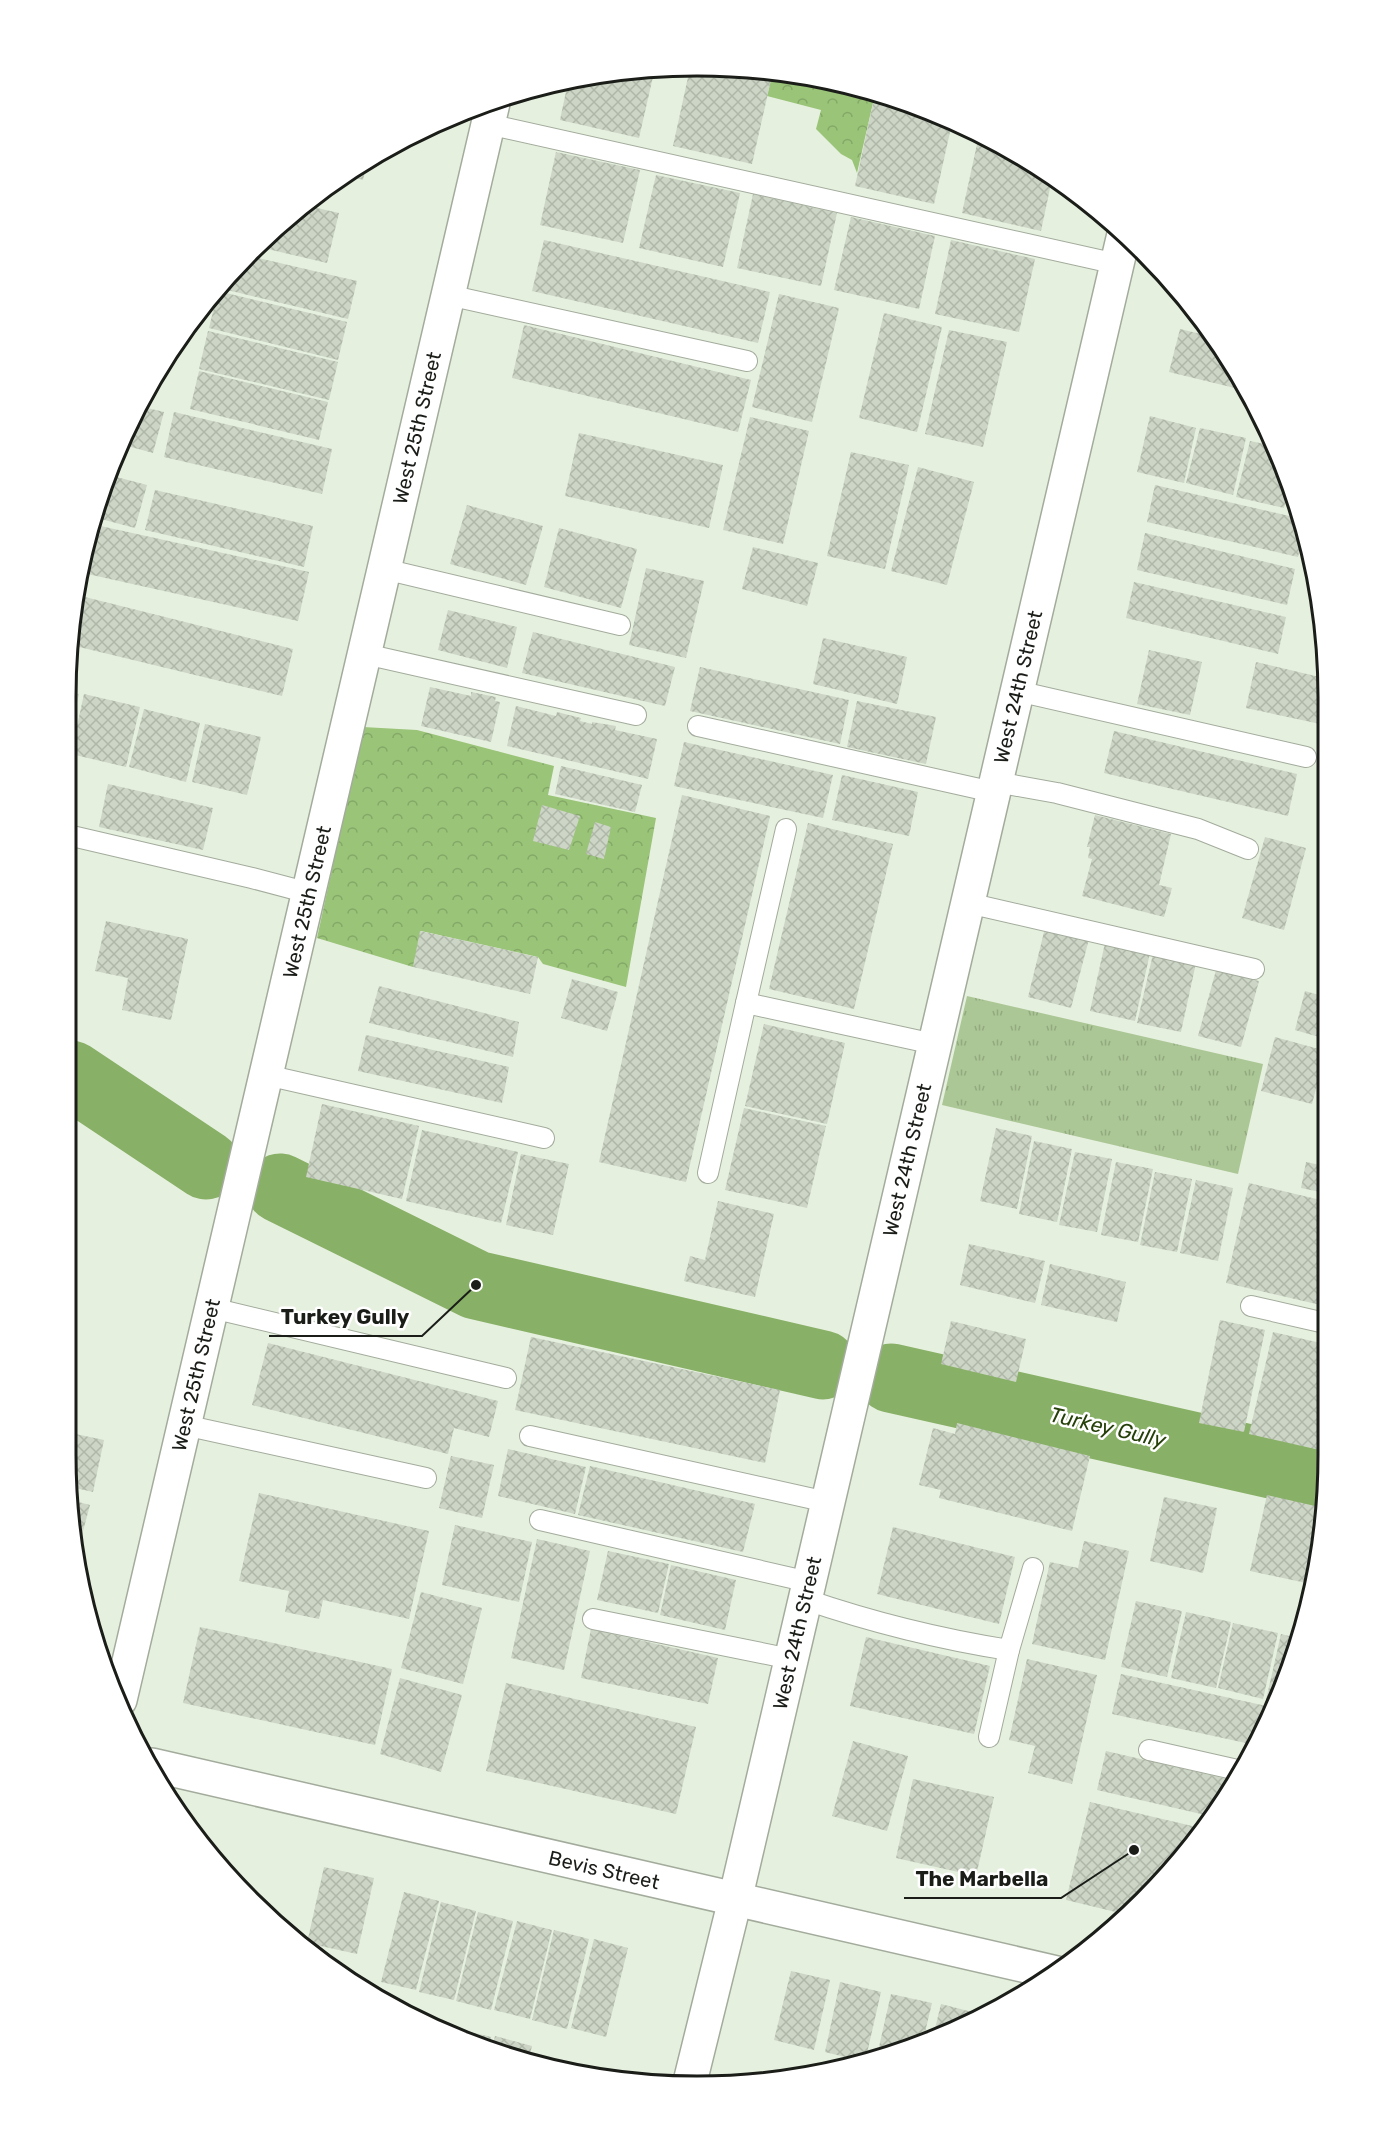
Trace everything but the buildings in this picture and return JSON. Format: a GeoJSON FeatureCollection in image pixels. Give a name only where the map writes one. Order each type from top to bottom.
{"type":"FeatureCollection","features":[{"type":"Feature","properties":{"kind":"street","name":"West 25th Street"},"geometry":{"type":"LineString","coordinates":[[123,1689],[491,114]]}},
{"type":"Feature","properties":{"kind":"street","name":"West 24th Street"},"geometry":{"type":"LineString","coordinates":[[692,2076],[735,1900],[1121,249]]}},
{"type":"Feature","properties":{"kind":"street","name":"Bevis Street"},"geometry":{"type":"LineString","coordinates":[[161,1767],[1045,1970]]}},
{"type":"Feature","properties":{"kind":"lane"},"geometry":{"type":"LineString","coordinates":[[491,114],[1121,249]]}},
{"type":"Feature","properties":{"kind":"lane"},"geometry":{"type":"LineString","coordinates":[[448,295],[747,361]]}},
{"type":"Feature","properties":{"kind":"lane"},"geometry":{"type":"LineString","coordinates":[[384,569],[620,625]]}},
{"type":"Feature","properties":{"kind":"lane"},"geometry":{"type":"LineString","coordinates":[[365,654],[636,715]]}},
{"type":"Feature","properties":{"kind":"lane"},"geometry":{"type":"LineString","coordinates":[[1017,691],[1306,757]]}},
{"type":"Feature","properties":{"kind":"lane"},"geometry":{"type":"LineString","coordinates":[[698,726],[994,787],[1057,793],[1198,829],[1248,849]]}},
{"type":"Feature","properties":{"kind":"lane"},"geometry":{"type":"LineString","coordinates":[[708,1173],[786,830]]}},
{"type":"Feature","properties":{"kind":"lane"},"geometry":{"type":"LineString","coordinates":[[76,837],[309,893]]}},
{"type":"Feature","properties":{"kind":"lane"},"geometry":{"type":"LineString","coordinates":[[968,903],[1254,969]]}},
{"type":"Feature","properties":{"kind":"lane"},"geometry":{"type":"LineString","coordinates":[[746,1003],[934,1044]]}},
{"type":"Feature","properties":{"kind":"lane"},"geometry":{"type":"LineString","coordinates":[[266,1075],[544,1138]]}},
{"type":"Feature","properties":{"kind":"lane"},"geometry":{"type":"LineString","coordinates":[[1251,1306],[1318,1321]]}},
{"type":"Feature","properties":{"kind":"lane"},"geometry":{"type":"LineString","coordinates":[[212,1308],[506,1378]]}},
{"type":"Feature","properties":{"kind":"lane"},"geometry":{"type":"LineString","coordinates":[[184,1425],[426,1478]]}},
{"type":"Feature","properties":{"kind":"lane"},"geometry":{"type":"LineString","coordinates":[[530,1436],[827,1502]]}},
{"type":"Feature","properties":{"kind":"lane"},"geometry":{"type":"LineString","coordinates":[[540,1520],[807,1591],[862,1618],[1009,1650]]}},
{"type":"Feature","properties":{"kind":"lane"},"geometry":{"type":"LineString","coordinates":[[989,1737],[1009,1650],[1033,1568]]}},
{"type":"Feature","properties":{"kind":"lane"},"geometry":{"type":"LineString","coordinates":[[593,1618],[791,1659]]}},
{"type":"Feature","properties":{"kind":"lane"},"geometry":{"type":"LineString","coordinates":[[1149,1750],[1233,1769]]}},
{"type":"Feature","properties":{"kind":"green space"},"geometry":{"type":"Polygon","coordinates":[[[771,81],[819,88],[873,102],[857,173],[852,160],[841,154],[816,129],[821,110],[767,96],[771,81]]]}},
{"type":"Feature","properties":{"kind":"green space"},"geometry":{"type":"Polygon","coordinates":[[[363,727],[417,730],[554,766],[548,795],[656,818],[626,987],[543,964],[538,957],[421,931],[413,967],[317,938],[363,727]]]}},
{"type":"Feature","properties":{"kind":"green space"},"geometry":{"type":"Polygon","coordinates":[[[967,996],[1263,1064],[1238,1174],[942,1105],[967,996]]]}},
{"type":"Feature","properties":{"kind":"waterway","name":"Turkey Gully"},"geometry":{"type":"LineString","coordinates":[[76,1078],[206,1165]]}},
{"type":"Feature","properties":{"kind":"waterway","name":"Turkey Gully"},"geometry":{"type":"LineString","coordinates":[[280,1188],[476,1285],[823,1365]]}},
{"type":"Feature","properties":{"kind":"waterway","name":"Turkey Gully"},"geometry":{"type":"LineString","coordinates":[[891,1378],[1318,1475]]}},
{"type":"Feature","properties":{"kind":"place","name":"Turkey Gully"},"geometry":{"type":"Point","coordinates":[476,1285]}},
{"type":"Feature","properties":{"kind":"place","name":"The Marbella"},"geometry":{"type":"Point","coordinates":[1134,1850]}}]}
